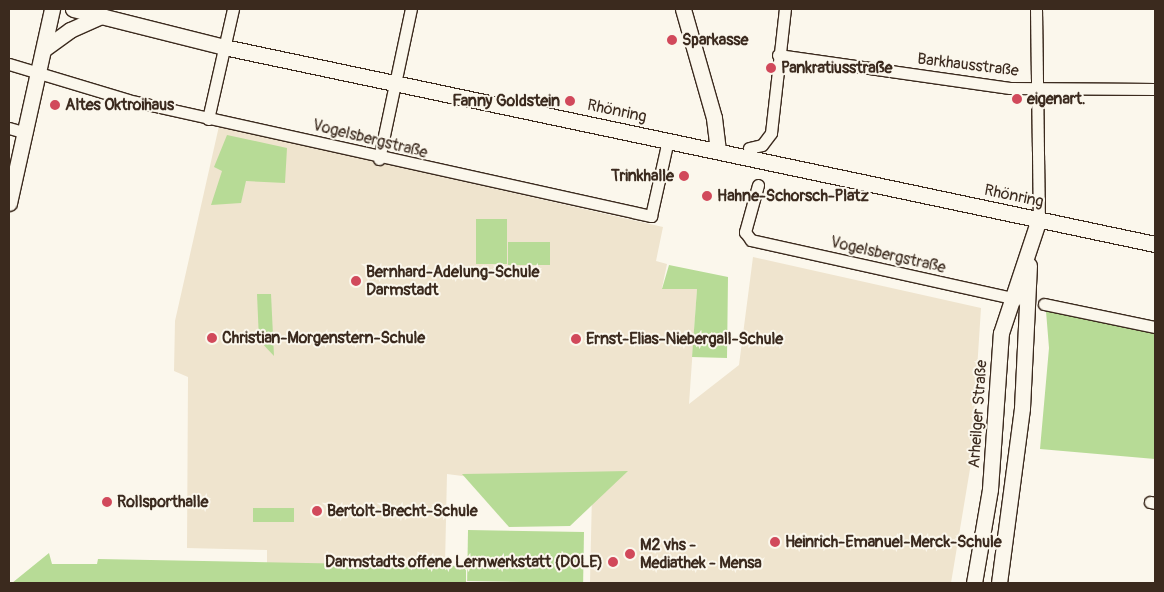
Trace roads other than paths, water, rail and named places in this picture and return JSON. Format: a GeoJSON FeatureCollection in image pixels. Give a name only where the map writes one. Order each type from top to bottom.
{"type":"FeatureCollection","features":[{"type":"Feature","properties":{"kind":"main road"},"geometry":{"type":"LineString","coordinates":[[9,203],[39,76],[52,9]]}},
{"type":"Feature","properties":{"kind":"main road","name":"Rhönring"},"geometry":{"type":"LineString","coordinates":[[73,9],[224,47],[1155,244]]}},
{"type":"Feature","properties":{"kind":"main road"},"geometry":{"type":"LineString","coordinates":[[683,9],[715,125],[718,150]]}},
{"type":"Feature","properties":{"kind":"main road"},"geometry":{"type":"LineString","coordinates":[[44,49],[70,30],[102,16]]}},
{"type":"Feature","properties":{"kind":"main road"},"geometry":{"type":"LineString","coordinates":[[715,125],[732,143],[824,164],[831,174]]}},
{"type":"Feature","properties":{"kind":"main road","name":"Arheilger Straße"},"geometry":{"type":"LineString","coordinates":[[974,583],[991,479],[1001,333],[1011,298],[1039,219]]}},
{"type":"Feature","properties":{"kind":"main road","name":"Arheilger Straße"},"geometry":{"type":"LineString","coordinates":[[999,583],[1022,408],[1029,251]]}},
{"type":"Feature","properties":{"kind":"street"},"geometry":{"type":"LineString","coordinates":[[208,119],[233,9]]}},
{"type":"Feature","properties":{"kind":"street"},"geometry":{"type":"LineString","coordinates":[[379,159],[411,9]]}},
{"type":"Feature","properties":{"kind":"street"},"geometry":{"type":"LineString","coordinates":[[750,148],[762,145],[771,133],[778,55],[785,9]]}},
{"type":"Feature","properties":{"kind":"street","name":"Arheilger Straße"},"geometry":{"type":"LineString","coordinates":[[1036,9],[1040,90],[1039,219]]}},
{"type":"Feature","properties":{"kind":"street","name":"Barkhausstraße"},"geometry":{"type":"LineString","coordinates":[[778,55],[1040,90],[1155,89]]}},
{"type":"Feature","properties":{"kind":"street","name":"Vogelsbergstraße"},"geometry":{"type":"LineString","coordinates":[[9,64],[39,76],[208,119],[379,159],[651,216],[668,140]]}},
{"type":"Feature","properties":{"kind":"street"},"geometry":{"type":"LineString","coordinates":[[9,128],[26,133]]}},
{"type":"Feature","properties":{"kind":"street","name":"Vogelsbergstraße"},"geometry":{"type":"LineString","coordinates":[[758,185],[746,233],[751,240],[1027,301]]}},
{"type":"Feature","properties":{"kind":"street"},"geometry":{"type":"LineString","coordinates":[[1044,304],[1155,327]]}},
{"type":"Feature","properties":{"kind":"place","name":"Sparkasse"},"geometry":{"type":"Point","coordinates":[672,40]}},
{"type":"Feature","properties":{"kind":"place","name":"Pankratiusstraße"},"geometry":{"type":"Point","coordinates":[771,68]}},
{"type":"Feature","properties":{"kind":"place","name":"eigenart."},"geometry":{"type":"Point","coordinates":[1017,99]}},
{"type":"Feature","properties":{"kind":"place","name":"Fanny Goldstein"},"geometry":{"type":"Point","coordinates":[570,101]}},
{"type":"Feature","properties":{"kind":"place","name":"Altes Oktroihaus"},"geometry":{"type":"Point","coordinates":[55,105]}},
{"type":"Feature","properties":{"kind":"place","name":"Trinkhalle"},"geometry":{"type":"Point","coordinates":[684,176]}},
{"type":"Feature","properties":{"kind":"place","name":"Hahne-Schorsch-Platz"},"geometry":{"type":"Point","coordinates":[707,196]}},
{"type":"Feature","properties":{"kind":"place","name":"Bernhard-Adelung-Schule Darmstadt"},"geometry":{"type":"Point","coordinates":[356,281]}},
{"type":"Feature","properties":{"kind":"place","name":"Christian-Morgenstern-Schule"},"geometry":{"type":"Point","coordinates":[212,338]}},
{"type":"Feature","properties":{"kind":"place","name":"Ernst-Elias-Niebergall-Schule"},"geometry":{"type":"Point","coordinates":[576,339]}},
{"type":"Feature","properties":{"kind":"place","name":"Rollsporthalle"},"geometry":{"type":"Point","coordinates":[107,502]}},
{"type":"Feature","properties":{"kind":"place","name":"Bertolt-Brecht-Schule"},"geometry":{"type":"Point","coordinates":[317,511]}},
{"type":"Feature","properties":{"kind":"place","name":"Heinrich-Emanuel-Merck-Schule"},"geometry":{"type":"Point","coordinates":[775,542]}},
{"type":"Feature","properties":{"kind":"place","name":"M2 vhs - Mediathek - Mensa"},"geometry":{"type":"Point","coordinates":[630,554]}},
{"type":"Feature","properties":{"kind":"place","name":"Darmstadts offene Lernwerkstatt (DOLE)"},"geometry":{"type":"Point","coordinates":[613,562]}}]}
